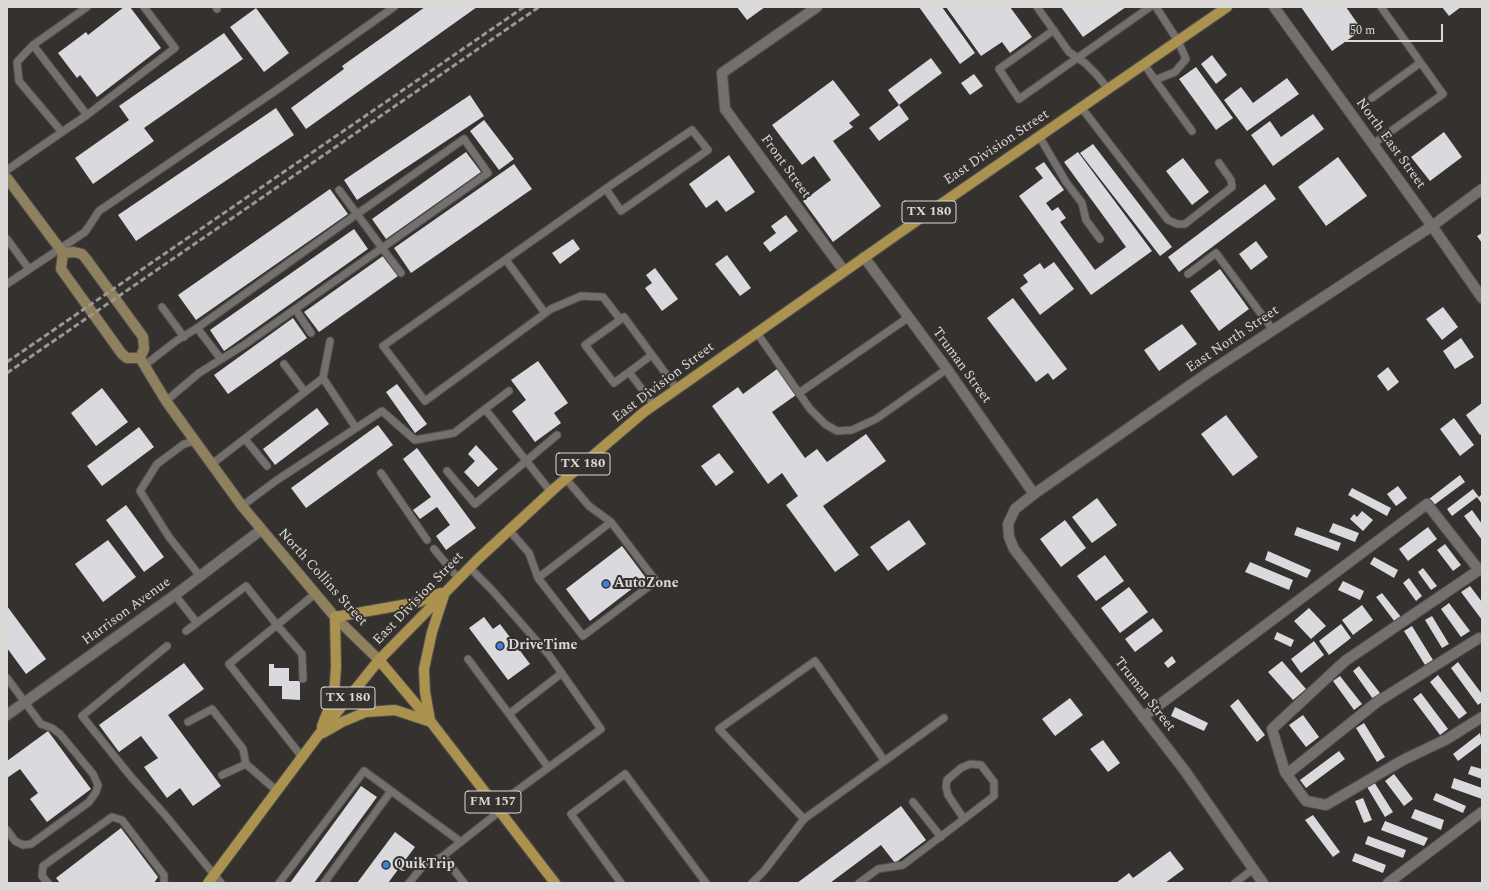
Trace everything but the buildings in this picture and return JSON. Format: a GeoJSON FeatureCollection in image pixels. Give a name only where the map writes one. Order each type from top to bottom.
{"type":"FeatureCollection","features":[{"type":"Feature","properties":{"kind":"main road","name":"East Division Street"},"geometry":{"type":"LineString","coordinates":[[211,879],[317,737],[380,660],[469,567],[566,479],[654,405],[864,257],[1227,7]]}},
{"type":"Feature","properties":{"kind":"main road"},"geometry":{"type":"LineString","coordinates":[[7,178],[61,251],[61,269],[122,354],[128,358],[143,361],[143,337],[115,298],[82,254],[61,251]]}},
{"type":"Feature","properties":{"kind":"main road","name":"North Collins Street"},"geometry":{"type":"LineString","coordinates":[[143,361],[166,401],[242,506],[335,617],[380,660],[431,722],[555,883]]}},
{"type":"Feature","properties":{"kind":"main road"},"geometry":{"type":"LineString","coordinates":[[317,737],[334,695],[336,667],[335,617],[420,602],[446,591]]}},
{"type":"Feature","properties":{"kind":"main road"},"geometry":{"type":"LineString","coordinates":[[317,737],[342,722],[366,712],[395,710],[431,722],[425,692],[424,669],[432,632],[446,591]]}},
{"type":"Feature","properties":{"kind":"street","name":"Front Street"},"geometry":{"type":"LineString","coordinates":[[817,7],[722,73],[725,109],[844,271]]}},
{"type":"Feature","properties":{"kind":"street","name":"North East Street"},"geometry":{"type":"LineString","coordinates":[[1274,7],[1482,298]]}},
{"type":"Feature","properties":{"kind":"street","name":"East North Street"},"geometry":{"type":"LineString","coordinates":[[1008,524],[1015,509],[1034,494],[1209,372],[1432,226],[1482,189]]}},
{"type":"Feature","properties":{"kind":"street","name":"Truman Street"},"geometry":{"type":"LineString","coordinates":[[864,257],[947,369],[1034,494]]}},
{"type":"Feature","properties":{"kind":"street"},"geometry":{"type":"LineString","coordinates":[[1143,717],[1427,504],[1479,570],[1345,661],[1272,729],[1287,774],[1306,801],[1326,805],[1403,760],[1447,739],[1482,717]]}},
{"type":"Feature","properties":{"kind":"street","name":"Truman Street"},"geometry":{"type":"LineString","coordinates":[[1008,524],[1009,536],[1014,549],[1185,771],[1263,883]]}},
{"type":"Feature","properties":{"kind":"street","name":"Harrison Avenue"},"geometry":{"type":"LineString","coordinates":[[7,715],[175,595],[261,530]]}},
{"type":"Feature","properties":{"kind":"street"},"geometry":{"type":"LineString","coordinates":[[1287,774],[1377,702],[1481,639]]}},
{"type":"Feature","properties":{"kind":"street"},"geometry":{"type":"LineString","coordinates":[[1388,883],[1482,812]]}},
{"type":"Feature","properties":{"kind":"lane"},"geometry":{"type":"LineString","coordinates":[[62,132],[19,81],[17,62],[33,45],[87,7]]}},
{"type":"Feature","properties":{"kind":"lane"},"geometry":{"type":"LineString","coordinates":[[7,170],[108,100],[175,48],[144,7]]}},
{"type":"Feature","properties":{"kind":"lane"},"geometry":{"type":"LineString","coordinates":[[7,284],[61,251],[85,232],[99,211],[291,80],[394,7]]}},
{"type":"Feature","properties":{"kind":"lane"},"geometry":{"type":"LineString","coordinates":[[1038,7],[1069,52],[1097,75],[1108,89]]}},
{"type":"Feature","properties":{"kind":"lane"},"geometry":{"type":"LineString","coordinates":[[1054,30],[999,69],[1017,98],[1021,99],[1150,7]]}},
{"type":"Feature","properties":{"kind":"lane"},"geometry":{"type":"LineString","coordinates":[[1155,80],[1175,72],[1186,59],[1178,41],[1156,7]]}},
{"type":"Feature","properties":{"kind":"lane"},"geometry":{"type":"LineString","coordinates":[[1373,144],[1443,94],[1382,7]]}},
{"type":"Feature","properties":{"kind":"lane"},"geometry":{"type":"LineString","coordinates":[[33,45],[86,115]]}},
{"type":"Feature","properties":{"kind":"lane"},"geometry":{"type":"LineString","coordinates":[[1372,98],[1420,63]]}},
{"type":"Feature","properties":{"kind":"lane"},"geometry":{"type":"LineString","coordinates":[[1144,64],[1192,131]]}},
{"type":"Feature","properties":{"kind":"lane"},"geometry":{"type":"LineString","coordinates":[[1081,107],[1168,220],[1178,224],[1185,224],[1232,187],[1231,180],[1219,163]]}},
{"type":"Feature","properties":{"kind":"lane"},"geometry":{"type":"LineString","coordinates":[[606,189],[621,211],[708,150],[692,130],[606,189],[383,346],[425,402],[550,309],[581,296],[603,298],[620,319]]}},
{"type":"Feature","properties":{"kind":"lane"},"geometry":{"type":"LineString","coordinates":[[1039,136],[1066,182],[1082,203],[1086,220],[1100,239]]}},
{"type":"Feature","properties":{"kind":"lane"},"geometry":{"type":"LineString","coordinates":[[143,361],[198,328],[464,139],[488,173],[199,374],[166,401]]}},
{"type":"Feature","properties":{"kind":"lane"},"geometry":{"type":"LineString","coordinates":[[339,190],[400,273]]}},
{"type":"Feature","properties":{"kind":"lane"},"geometry":{"type":"LineString","coordinates":[[7,239],[29,270]]}},
{"type":"Feature","properties":{"kind":"lane"},"geometry":{"type":"LineString","coordinates":[[1188,274],[1216,253],[1273,330]]}},
{"type":"Feature","properties":{"kind":"lane"},"geometry":{"type":"LineString","coordinates":[[506,260],[545,313]]}},
{"type":"Feature","properties":{"kind":"lane"},"geometry":{"type":"LineString","coordinates":[[162,307],[184,337]]}},
{"type":"Feature","properties":{"kind":"lane"},"geometry":{"type":"LineString","coordinates":[[294,309],[311,334]]}},
{"type":"Feature","properties":{"kind":"lane"},"geometry":{"type":"LineString","coordinates":[[652,355],[614,383],[585,345],[624,317],[652,355],[677,389]]}},
{"type":"Feature","properties":{"kind":"lane"},"geometry":{"type":"LineString","coordinates":[[799,393],[909,317]]}},
{"type":"Feature","properties":{"kind":"lane"},"geometry":{"type":"LineString","coordinates":[[198,328],[221,360]]}},
{"type":"Feature","properties":{"kind":"lane"},"geometry":{"type":"LineString","coordinates":[[757,333],[810,409],[825,424],[837,431],[852,430],[876,419],[947,369]]}},
{"type":"Feature","properties":{"kind":"lane"},"geometry":{"type":"LineString","coordinates":[[212,464],[323,378],[330,341]]}},
{"type":"Feature","properties":{"kind":"lane"},"geometry":{"type":"LineString","coordinates":[[284,364],[305,392]]}},
{"type":"Feature","properties":{"kind":"lane"},"geometry":{"type":"LineString","coordinates":[[629,372],[654,405]]}},
{"type":"Feature","properties":{"kind":"lane"},"geometry":{"type":"LineString","coordinates":[[323,378],[356,428]]}},
{"type":"Feature","properties":{"kind":"lane"},"geometry":{"type":"LineString","coordinates":[[242,506],[277,480],[382,411],[415,440],[454,433],[509,391]]}},
{"type":"Feature","properties":{"kind":"lane"},"geometry":{"type":"LineString","coordinates":[[485,409],[551,492]]}},
{"type":"Feature","properties":{"kind":"lane"},"geometry":{"type":"LineString","coordinates":[[447,471],[475,504],[557,435]]}},
{"type":"Feature","properties":{"kind":"lane"},"geometry":{"type":"LineString","coordinates":[[245,439],[267,466]]}},
{"type":"Feature","properties":{"kind":"lane"},"geometry":{"type":"LineString","coordinates":[[195,441],[184,444],[157,464],[140,491],[169,537],[200,576]]}},
{"type":"Feature","properties":{"kind":"lane"},"geometry":{"type":"LineString","coordinates":[[382,473],[427,540]]}},
{"type":"Feature","properties":{"kind":"lane"},"geometry":{"type":"LineString","coordinates":[[509,530],[529,553],[538,578],[584,636],[656,581],[611,522],[589,506],[566,479]]}},
{"type":"Feature","properties":{"kind":"lane"},"geometry":{"type":"LineString","coordinates":[[538,578],[611,522]]}},
{"type":"Feature","properties":{"kind":"lane"},"geometry":{"type":"LineString","coordinates":[[434,549],[458,578]]}},
{"type":"Feature","properties":{"kind":"lane"},"geometry":{"type":"LineString","coordinates":[[409,883],[422,867],[443,856],[548,767],[601,729],[549,655],[491,589],[469,567]]}},
{"type":"Feature","properties":{"kind":"lane"},"geometry":{"type":"LineString","coordinates":[[186,631],[246,586],[302,654],[303,679]]}},
{"type":"Feature","properties":{"kind":"lane"},"geometry":{"type":"LineString","coordinates":[[302,757],[229,664],[315,594]]}},
{"type":"Feature","properties":{"kind":"lane"},"geometry":{"type":"LineString","coordinates":[[175,595],[197,623]]}},
{"type":"Feature","properties":{"kind":"lane"},"geometry":{"type":"LineString","coordinates":[[167,646],[82,716],[132,778],[166,816],[211,879],[221,883]]}},
{"type":"Feature","properties":{"kind":"lane"},"geometry":{"type":"LineString","coordinates":[[468,659],[548,767]]}},
{"type":"Feature","properties":{"kind":"lane"},"geometry":{"type":"LineString","coordinates":[[804,820],[719,729],[815,661],[884,760]]}},
{"type":"Feature","properties":{"kind":"lane"},"geometry":{"type":"LineString","coordinates":[[509,714],[562,673]]}},
{"type":"Feature","properties":{"kind":"lane"},"geometry":{"type":"LineString","coordinates":[[7,678],[41,724],[52,728],[60,734],[92,774],[98,786],[89,802],[32,844],[23,845],[15,842],[7,830]]}},
{"type":"Feature","properties":{"kind":"lane"},"geometry":{"type":"LineString","coordinates":[[188,722],[212,710],[243,749],[246,764],[277,791]]}},
{"type":"Feature","properties":{"kind":"lane"},"geometry":{"type":"LineString","coordinates":[[752,883],[764,872],[804,820],[884,760],[944,718]]}},
{"type":"Feature","properties":{"kind":"lane"},"geometry":{"type":"LineString","coordinates":[[222,775],[246,764]]}},
{"type":"Feature","properties":{"kind":"lane"},"geometry":{"type":"LineString","coordinates":[[859,883],[878,869],[903,865],[941,837],[994,796],[994,782],[981,765],[970,764],[961,768],[947,780],[946,787],[948,795],[964,819]]}},
{"type":"Feature","properties":{"kind":"lane"},"geometry":{"type":"LineString","coordinates":[[279,883],[364,771],[461,842]]}},
{"type":"Feature","properties":{"kind":"lane"},"geometry":{"type":"LineString","coordinates":[[621,883],[571,814],[625,774],[706,883]]}},
{"type":"Feature","properties":{"kind":"lane"},"geometry":{"type":"LineString","coordinates":[[324,883],[392,792]]}},
{"type":"Feature","properties":{"kind":"lane"},"geometry":{"type":"LineString","coordinates":[[913,802],[941,837]]}},
{"type":"Feature","properties":{"kind":"lane"},"geometry":{"type":"LineString","coordinates":[[48,883],[42,876],[43,866],[112,817],[122,820],[164,875],[164,883]]}},
{"type":"Feature","properties":{"kind":"lane"},"geometry":{"type":"LineString","coordinates":[[443,856],[464,883]]}},
{"type":"Feature","properties":{"kind":"lane"},"geometry":{"type":"LineString","coordinates":[[1235,883],[1253,869]]}},
{"type":"Feature","properties":{"kind":"railway"},"geometry":{"type":"LineString","coordinates":[[7,362],[524,7]]}},
{"type":"Feature","properties":{"kind":"railway"},"geometry":{"type":"LineString","coordinates":[[7,373],[539,7]]}},
{"type":"Feature","properties":{"kind":"place","name":"AutoZone"},"geometry":{"type":"Point","coordinates":[606,584]}},
{"type":"Feature","properties":{"kind":"place","name":"DriveTime"},"geometry":{"type":"Point","coordinates":[500,646]}},
{"type":"Feature","properties":{"kind":"place","name":"QuikTrip"},"geometry":{"type":"Point","coordinates":[386,865]}}]}
